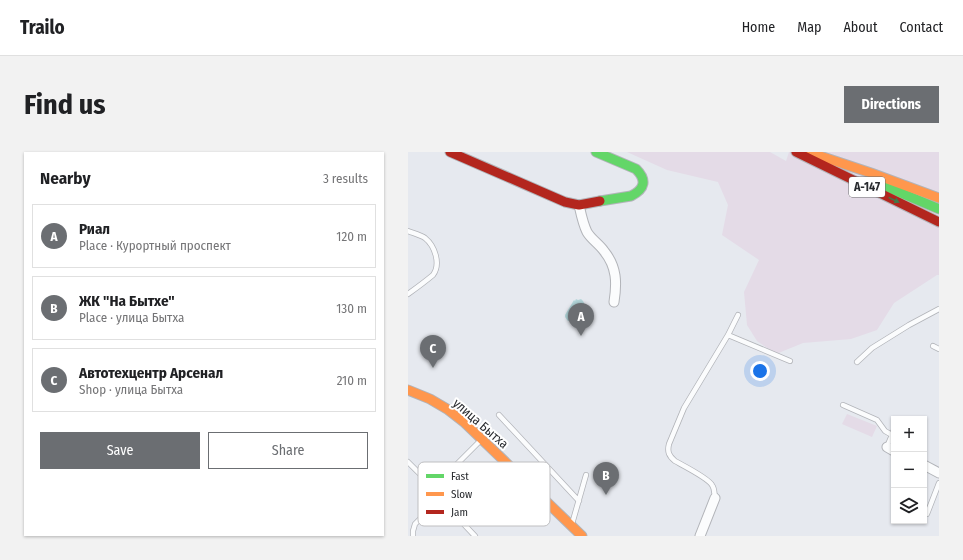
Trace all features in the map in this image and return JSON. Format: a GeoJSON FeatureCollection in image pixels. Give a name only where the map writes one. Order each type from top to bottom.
{"type":"FeatureCollection","features":[{"type":"Feature","properties":{"kind":"street"},"geometry":{"type":"LineString","coordinates":[[450,152],[565,202],[579,205],[636,194],[641,190],[644,183],[641,173],[636,169],[596,152]]}},
{"type":"Feature","properties":{"kind":"street","name":"А-147"},"geometry":{"type":"LineString","coordinates":[[796,152],[939,222]]}},
{"type":"Feature","properties":{"kind":"street","name":"А-147"},"geometry":{"type":"LineString","coordinates":[[806,152],[871,173],[939,198]]}},
{"type":"Feature","properties":{"kind":"street","name":"А-147"},"geometry":{"type":"LineString","coordinates":[[806,152],[939,209]]}},
{"type":"Feature","properties":{"kind":"street"},"geometry":{"type":"LineString","coordinates":[[579,205],[584,226],[588,234],[612,262],[616,288],[614,302]]}},
{"type":"Feature","properties":{"kind":"street","name":"улица Бытха"},"geometry":{"type":"LineString","coordinates":[[408,390],[430,399],[465,422],[506,462]]}},
{"type":"Feature","properties":{"kind":"street"},"geometry":{"type":"LineString","coordinates":[[927,467],[939,473]]}},
{"type":"Feature","properties":{"kind":"street"},"geometry":{"type":"LineString","coordinates":[[700,536],[714,498]]}},
{"type":"Feature","properties":{"kind":"street","name":"улица Бытха"},"geometry":{"type":"LineString","coordinates":[[550,505],[582,536]]}},
{"type":"Feature","properties":{"kind":"lane"},"geometry":{"type":"LineString","coordinates":[[408,231],[425,238],[432,246],[436,257],[437,267],[433,275],[408,294]]}},
{"type":"Feature","properties":{"kind":"lane"},"geometry":{"type":"LineString","coordinates":[[857,362],[872,348],[909,325],[939,309]]}},
{"type":"Feature","properties":{"kind":"lane"},"geometry":{"type":"LineString","coordinates":[[714,498],[712,484],[671,458],[668,454],[668,449],[684,408],[728,335],[738,315]]}},
{"type":"Feature","properties":{"kind":"lane"},"geometry":{"type":"LineString","coordinates":[[728,335],[790,361]]}},
{"type":"Feature","properties":{"kind":"lane"},"geometry":{"type":"LineString","coordinates":[[933,346],[939,349]]}},
{"type":"Feature","properties":{"kind":"lane"},"geometry":{"type":"LineString","coordinates":[[843,405],[877,420],[885,431],[891,432]]}},
{"type":"Feature","properties":{"kind":"lane"},"geometry":{"type":"LineString","coordinates":[[499,415],[543,462]]}},
{"type":"Feature","properties":{"kind":"lane"},"geometry":{"type":"LineString","coordinates":[[459,462],[482,439]]}},
{"type":"Feature","properties":{"kind":"lane"},"geometry":{"type":"LineString","coordinates":[[408,462],[418,472]]}},
{"type":"Feature","properties":{"kind":"lane"},"geometry":{"type":"LineString","coordinates":[[550,469],[579,500]]}},
{"type":"Feature","properties":{"kind":"lane"},"geometry":{"type":"LineString","coordinates":[[572,526],[586,475]]}},
{"type":"Feature","properties":{"kind":"lane"},"geometry":{"type":"LineString","coordinates":[[927,514],[939,483]]}},
{"type":"Feature","properties":{"kind":"lane"},"geometry":{"type":"LineString","coordinates":[[413,536],[415,524],[418,521]]}},
{"type":"Feature","properties":{"kind":"lane"},"geometry":{"type":"LineString","coordinates":[[466,526],[475,536]]}},
{"type":"Feature","properties":{"kind":"shaded area"},"geometry":{"type":"Polygon","coordinates":[[[627,152],[770,152],[786,161],[789,152],[939,152],[939,275],[894,303],[877,330],[851,339],[803,343],[776,354],[757,341],[747,325],[744,292],[759,260],[722,235],[728,205],[718,182],[667,170],[627,152]]]}},
{"type":"Feature","properties":{"kind":"shaded area"},"geometry":{"type":"Polygon","coordinates":[[[847,414],[877,426],[872,437],[842,424],[847,414]]]}},
{"type":"Feature","properties":{"kind":"water"},"geometry":{"type":"Polygon","coordinates":[[[576,299],[581,299],[583,301],[585,306],[584,310],[582,313],[576,314],[573,320],[568,321],[565,315],[576,299]]]}},
{"type":"Feature","properties":{"kind":"traffic: fast"},"geometry":{"type":"LineString","coordinates":[[596,152],[636,169],[640,173],[643,181],[642,187],[631,196],[600,201]]}},
{"type":"Feature","properties":{"kind":"traffic: fast"},"geometry":{"type":"LineString","coordinates":[[882,185],[939,209]]}},
{"type":"Feature","properties":{"kind":"traffic: slow"},"geometry":{"type":"LineString","coordinates":[[808,152],[939,198]]}},
{"type":"Feature","properties":{"kind":"traffic: slow"},"geometry":{"type":"LineString","coordinates":[[408,390],[430,399],[447,409],[465,423],[505,462]]}},
{"type":"Feature","properties":{"kind":"traffic: slow"},"geometry":{"type":"LineString","coordinates":[[550,505],[582,536]]}},
{"type":"Feature","properties":{"kind":"traffic: jam"},"geometry":{"type":"LineString","coordinates":[[450,152],[565,202],[579,205],[600,201]]}},
{"type":"Feature","properties":{"kind":"traffic: jam"},"geometry":{"type":"LineString","coordinates":[[796,152],[939,222]]}},
{"type":"Feature","properties":{"kind":"place","name":"Риал"},"geometry":{"type":"Point","coordinates":[581,336]}},
{"type":"Feature","properties":{"kind":"place","name":"Автотехцентр Арсенал"},"geometry":{"type":"Point","coordinates":[433,368]}},
{"type":"Feature","properties":{"kind":"place","name":"ЖК \"На Бытхе\""},"geometry":{"type":"Point","coordinates":[606,495]}}]}
